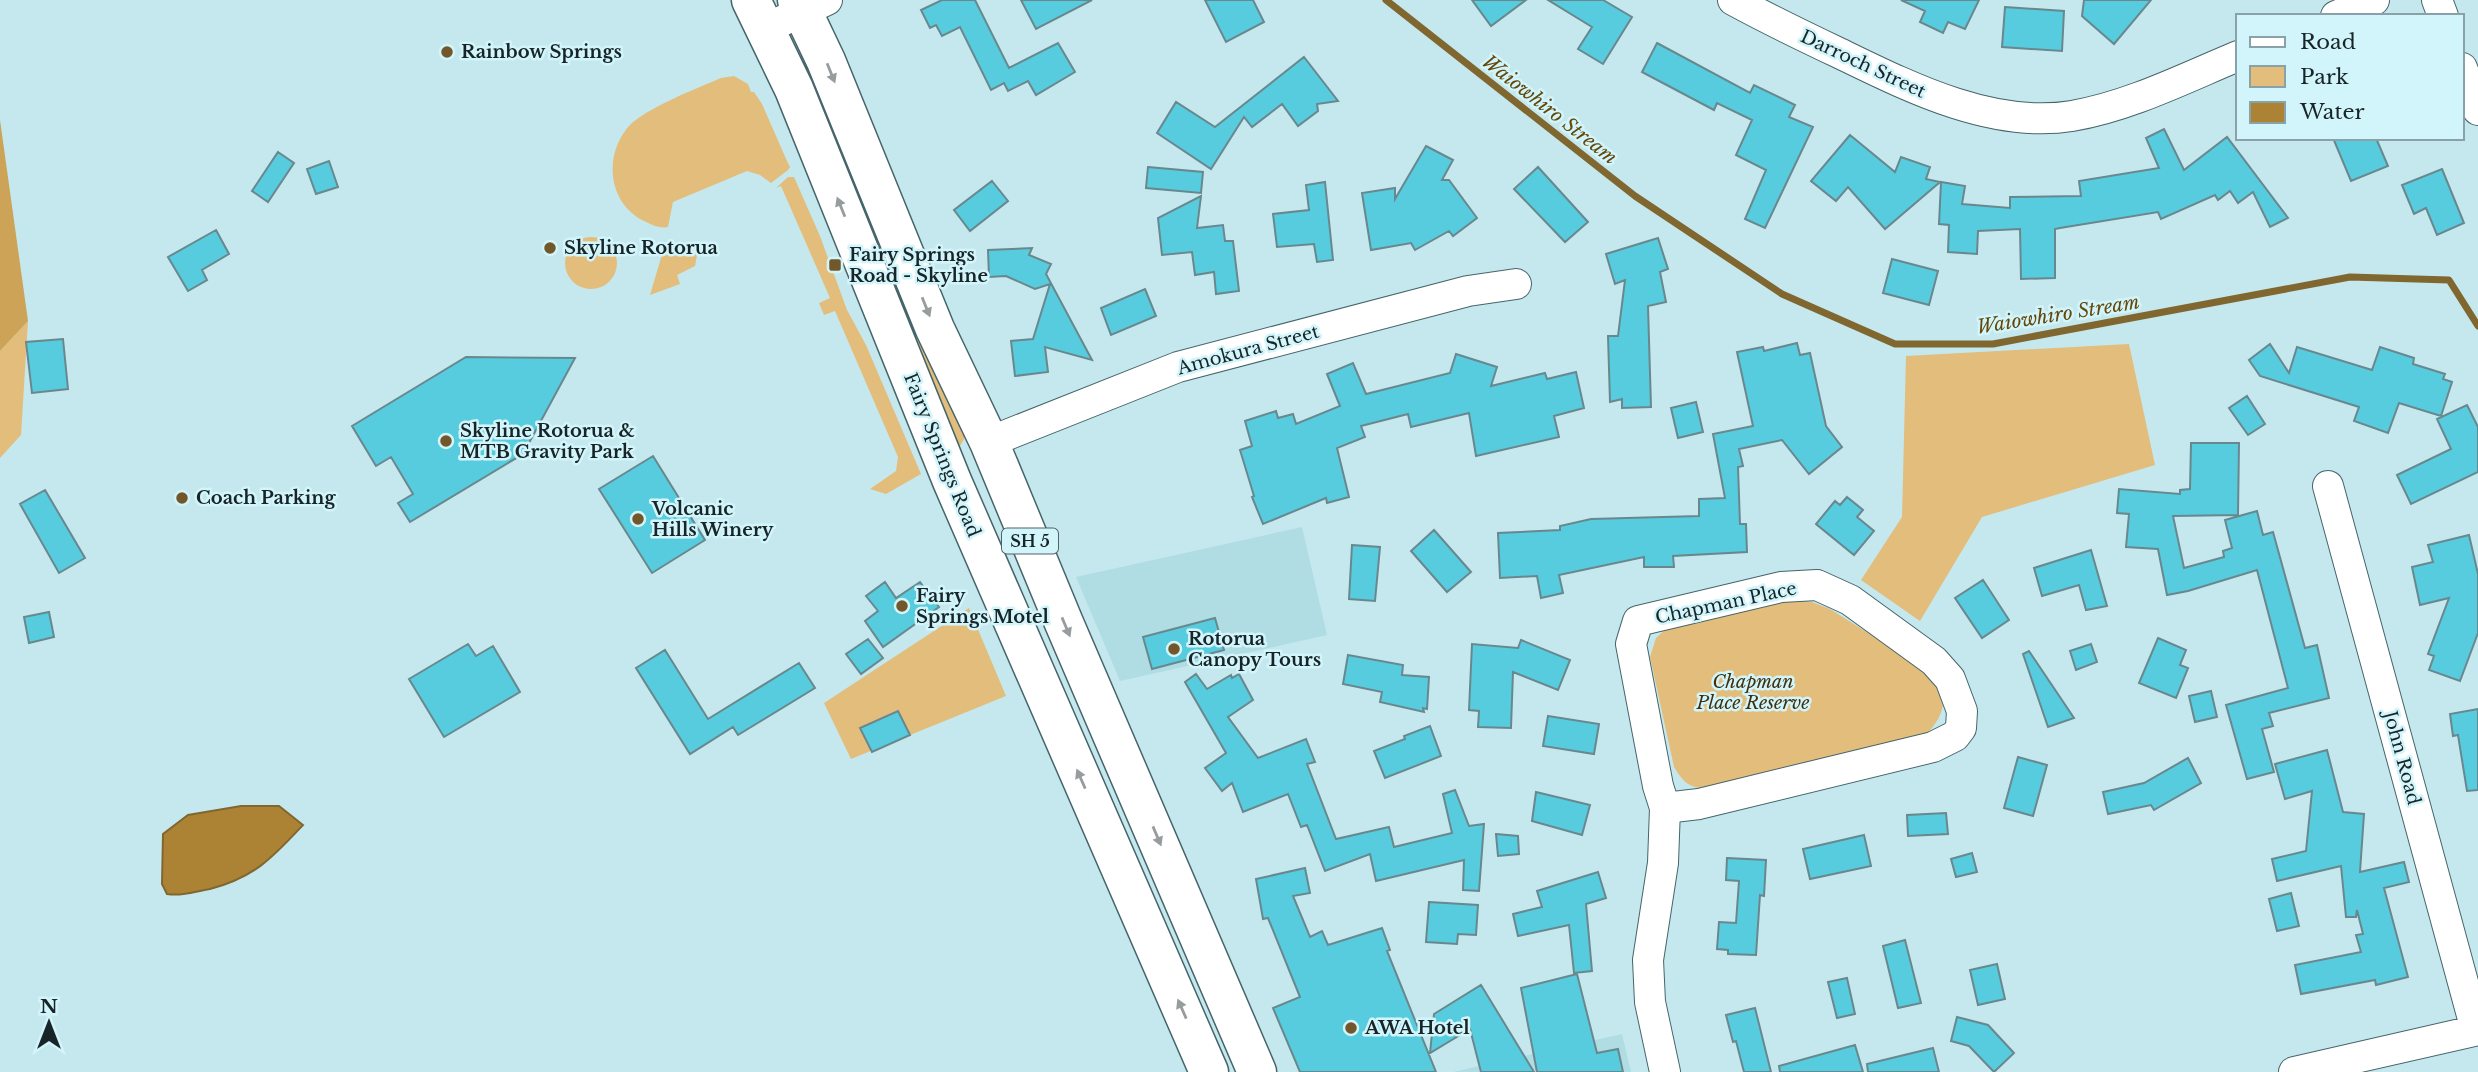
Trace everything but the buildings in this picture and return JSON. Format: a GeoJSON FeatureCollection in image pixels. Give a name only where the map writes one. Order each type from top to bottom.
{"type":"FeatureCollection","features":[{"type":"Feature","properties":{"kind":"highway","name":"SH 5"},"geometry":{"type":"LineString","coordinates":[[809,4],[826,61],[935,329],[989,442],[1063,623],[1257,1072]]}},
{"type":"Feature","properties":{"kind":"highway","name":"Fairy Springs Road"},"geometry":{"type":"LineString","coordinates":[[758,15],[794,89],[952,481],[1209,1072]]}},
{"type":"Feature","properties":{"kind":"highway"},"geometry":{"type":"LineString","coordinates":[[989,442],[971,452],[969,467],[1024,598],[1031,665]]}},
{"type":"Feature","properties":{"kind":"highway"},"geometry":{"type":"LineString","coordinates":[[1138,909],[1157,897],[1174,875]]}},
{"type":"Feature","properties":{"kind":"street","name":"Darroch Street"},"geometry":{"type":"LineString","coordinates":[[1733,0],[1923,93],[1981,110],[2025,117],[2071,116],[2127,101],[2236,57]]}},
{"type":"Feature","properties":{"kind":"street"},"geometry":{"type":"LineString","coordinates":[[2341,14],[2374,0]]}},
{"type":"Feature","properties":{"kind":"street"},"geometry":{"type":"LineString","coordinates":[[758,15],[809,4]]}},
{"type":"Feature","properties":{"kind":"street"},"geometry":{"type":"LineString","coordinates":[[2464,73],[2478,110]]}},
{"type":"Feature","properties":{"kind":"street","name":"Amokura Street"},"geometry":{"type":"LineString","coordinates":[[989,442],[1178,368],[1468,292],[1516,284]]}},
{"type":"Feature","properties":{"kind":"street","name":"John Road"},"geometry":{"type":"LineString","coordinates":[[2328,486],[2477,1030]]}},
{"type":"Feature","properties":{"kind":"street","name":"Chapman Place"},"geometry":{"type":"LineString","coordinates":[[1665,808],[1699,804],[1933,747],[1955,736],[1961,728],[1962,711],[1950,678],[1934,661],[1850,600],[1817,585],[1781,587],[1638,621],[1631,645],[1658,786],[1665,808],[1663,863],[1648,960],[1650,1002],[1665,1072]]}},
{"type":"Feature","properties":{"kind":"street"},"geometry":{"type":"LineString","coordinates":[[2294,1072],[2477,1030]]}},
{"type":"Feature","properties":{"kind":"shaded area"},"geometry":{"type":"Polygon","coordinates":[[[0,120],[28,321],[0,351],[0,120]]]}},
{"type":"Feature","properties":{"kind":"shaded area"},"geometry":{"type":"Polygon","coordinates":[[[1302,527],[1327,635],[1120,681],[1076,577],[1302,527]]]}},
{"type":"Feature","properties":{"kind":"shaded area"},"geometry":{"type":"Polygon","coordinates":[[[1622,1034],[1631,1072],[1453,1072],[1622,1034]]]}},
{"type":"Feature","properties":{"kind":"green space"},"geometry":{"type":"Polygon","coordinates":[[[734,76],[748,84],[751,92],[754,92],[762,104],[790,167],[788,170],[771,183],[760,175],[747,171],[673,202],[668,227],[658,227],[630,212],[616,189],[613,176],[616,150],[629,126],[686,93],[721,78],[734,76]]]}},
{"type":"Feature","properties":{"kind":"green space"},"geometry":{"type":"Polygon","coordinates":[[[788,177],[794,177],[820,236],[847,310],[866,345],[921,474],[886,494],[870,489],[896,471],[898,457],[835,311],[824,315],[819,303],[830,298],[781,186],[776,188],[788,177]]]}},
{"type":"Feature","properties":{"kind":"green space"},"geometry":{"type":"Polygon","coordinates":[[[862,188],[967,434],[960,446],[956,445],[865,219],[856,190],[862,188]]]}},
{"type":"Feature","properties":{"kind":"green space"},"geometry":{"type":"Polygon","coordinates":[[[591,237],[601,239],[609,245],[615,253],[615,273],[609,281],[601,287],[591,289],[581,287],[573,281],[567,273],[565,263],[567,253],[573,245],[581,239],[591,237]]]}},
{"type":"Feature","properties":{"kind":"green space"},"geometry":{"type":"Polygon","coordinates":[[[663,251],[694,252],[697,255],[695,266],[677,275],[680,284],[650,295],[663,251]]]}},
{"type":"Feature","properties":{"kind":"green space"},"geometry":{"type":"Polygon","coordinates":[[[28,321],[21,435],[0,458],[0,351],[28,321]]]}},
{"type":"Feature","properties":{"kind":"green space"},"geometry":{"type":"Polygon","coordinates":[[[2129,344],[2155,465],[1982,517],[1920,621],[1861,580],[1902,517],[1906,356],[2129,344]]]}},
{"type":"Feature","properties":{"kind":"green space","name":"Chapman Place Reserve"},"geometry":{"type":"Polygon","coordinates":[[[1787,600],[1812,602],[1830,609],[1924,668],[1933,677],[1942,694],[1943,703],[1937,721],[1923,737],[1700,788],[1687,783],[1674,767],[1650,657],[1656,638],[1668,627],[1787,600]]]}},
{"type":"Feature","properties":{"kind":"green space"},"geometry":{"type":"Polygon","coordinates":[[[969,608],[1006,696],[851,759],[824,703],[969,608]]]}},
{"type":"Feature","properties":{"kind":"water"},"geometry":{"type":"Polygon","coordinates":[[[241,806],[279,806],[303,825],[272,857],[239,879],[210,889],[167,894],[162,884],[163,834],[188,815],[241,806]]]}},
{"type":"Feature","properties":{"kind":"waterway","name":"Waiowhiro Stream"},"geometry":{"type":"LineString","coordinates":[[1386,0],[1635,196],[1782,294],[1895,344],[1993,344],[2350,277],[2449,280],[2478,326]]}},
{"type":"Feature","properties":{"kind":"place","name":"Rainbow Springs"},"geometry":{"type":"Point","coordinates":[447,52]}},
{"type":"Feature","properties":{"kind":"place","name":"Skyline Rotorua"},"geometry":{"type":"Point","coordinates":[550,248]}},
{"type":"Feature","properties":{"kind":"place","name":"Fairy Springs Road - Skyline"},"geometry":{"type":"Point","coordinates":[835,265]}},
{"type":"Feature","properties":{"kind":"place","name":"Skyline Rotorua & MTB Gravity Park"},"geometry":{"type":"Point","coordinates":[446,441]}},
{"type":"Feature","properties":{"kind":"place","name":"Coach Parking"},"geometry":{"type":"Point","coordinates":[182,498]}},
{"type":"Feature","properties":{"kind":"place","name":"Volcanic Hills Winery"},"geometry":{"type":"Point","coordinates":[638,519]}},
{"type":"Feature","properties":{"kind":"place","name":"Fairy Springs Motel"},"geometry":{"type":"Point","coordinates":[902,606]}},
{"type":"Feature","properties":{"kind":"place","name":"Rotorua Canopy Tours"},"geometry":{"type":"Point","coordinates":[1174,649]}},
{"type":"Feature","properties":{"kind":"place","name":"AWA Hotel"},"geometry":{"type":"Point","coordinates":[1351,1028]}}]}
